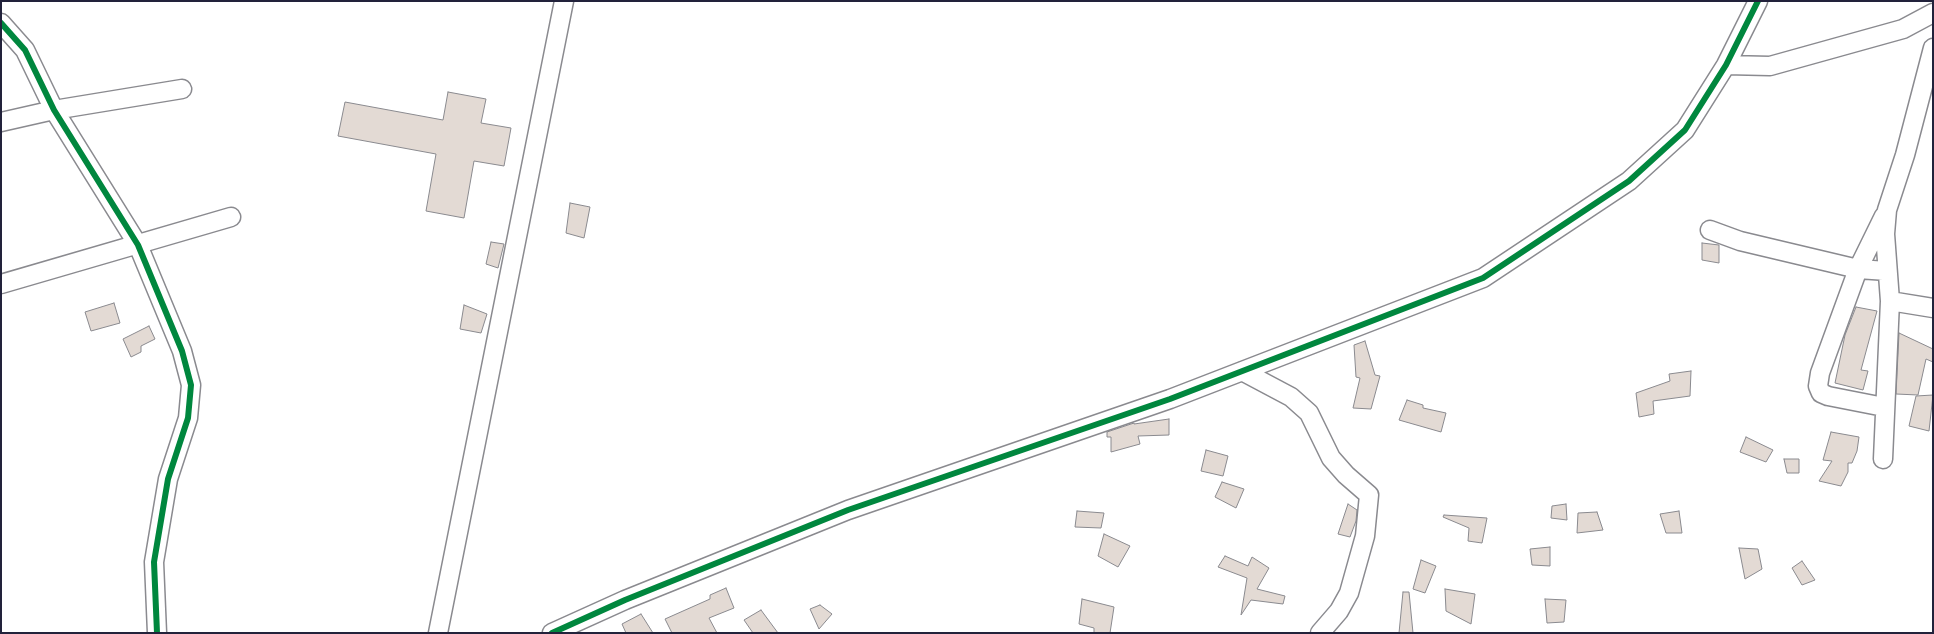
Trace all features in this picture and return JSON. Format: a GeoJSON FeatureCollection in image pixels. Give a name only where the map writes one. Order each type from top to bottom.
{"type":"FeatureCollection","features":[{"type":"Feature","properties":{"kind":"street"},"geometry":{"type":"LineString","coordinates":[[438,633],[564,1]]}},
{"type":"Feature","properties":{"kind":"street"},"geometry":{"type":"LineString","coordinates":[[552,633],[625,600],[848,510],[1170,399],[1482,278],[1629,181],[1685,130],[1726,65],[1758,1]]}},
{"type":"Feature","properties":{"kind":"street"},"geometry":{"type":"LineString","coordinates":[[1726,65],[1770,66],[1904,29],[1933,13]]}},
{"type":"Feature","properties":{"kind":"street"},"geometry":{"type":"LineString","coordinates":[[1,23],[26,50],[54,110],[138,245],[182,350],[191,385],[188,418],[168,479],[154,562],[157,633]]}},
{"type":"Feature","properties":{"kind":"street"},"geometry":{"type":"LineString","coordinates":[[1884,407],[1828,396],[1821,392],[1818,386],[1820,373],[1858,269],[1887,210],[1905,155],[1933,48]]}},
{"type":"Feature","properties":{"kind":"street"},"geometry":{"type":"LineString","coordinates":[[1,122],[54,110],[182,89]]}},
{"type":"Feature","properties":{"kind":"street"},"geometry":{"type":"LineString","coordinates":[[1883,459],[1890,301],[1885,234],[1887,210]]}},
{"type":"Feature","properties":{"kind":"street"},"geometry":{"type":"LineString","coordinates":[[1,284],[231,217]]}},
{"type":"Feature","properties":{"kind":"street"},"geometry":{"type":"LineString","coordinates":[[1710,230],[1740,241],[1858,269],[1887,271]]}},
{"type":"Feature","properties":{"kind":"street"},"geometry":{"type":"LineString","coordinates":[[1890,301],[1933,308]]}},
{"type":"Feature","properties":{"kind":"street"},"geometry":{"type":"LineString","coordinates":[[1242,371],[1291,397],[1309,414],[1331,458],[1369,495],[1365,536],[1349,593],[1339,611],[1320,633]]}},
{"type":"Feature","properties":{"kind":"building"},"geometry":{"type":"Polygon","coordinates":[[[448,92],[486,99],[481,123],[511,128],[504,166],[474,161],[464,218],[426,211],[436,154],[338,136],[345,102],[443,120],[448,92]]]}},
{"type":"Feature","properties":{"kind":"building"},"geometry":{"type":"Polygon","coordinates":[[[570,203],[590,207],[584,238],[566,233],[570,203]]]}},
{"type":"Feature","properties":{"kind":"building"},"geometry":{"type":"Polygon","coordinates":[[[491,242],[504,244],[498,268],[486,264],[491,242]]]}},
{"type":"Feature","properties":{"kind":"building"},"geometry":{"type":"Polygon","coordinates":[[[1702,243],[1719,245],[1719,263],[1702,260],[1702,243]]]}},
{"type":"Feature","properties":{"kind":"building"},"geometry":{"type":"Polygon","coordinates":[[[114,303],[120,323],[91,331],[85,312],[114,303]]]}},
{"type":"Feature","properties":{"kind":"building"},"geometry":{"type":"Polygon","coordinates":[[[464,305],[487,314],[481,333],[460,329],[464,305]]]}},
{"type":"Feature","properties":{"kind":"building"},"geometry":{"type":"Polygon","coordinates":[[[1856,307],[1877,311],[1861,370],[1868,371],[1863,390],[1835,383],[1845,335],[1856,307]]]}},
{"type":"Feature","properties":{"kind":"building"},"geometry":{"type":"Polygon","coordinates":[[[149,326],[155,339],[141,346],[141,352],[131,357],[123,339],[149,326]]]}},
{"type":"Feature","properties":{"kind":"building"},"geometry":{"type":"Polygon","coordinates":[[[1899,333],[1933,349],[1933,362],[1926,359],[1918,395],[1896,394],[1899,333]]]}},
{"type":"Feature","properties":{"kind":"building"},"geometry":{"type":"Polygon","coordinates":[[[1365,341],[1375,375],[1380,376],[1371,409],[1353,408],[1360,378],[1356,377],[1354,345],[1365,341]]]}},
{"type":"Feature","properties":{"kind":"building"},"geometry":{"type":"Polygon","coordinates":[[[1691,371],[1690,396],[1653,401],[1654,414],[1639,417],[1636,393],[1670,381],[1669,374],[1691,371]]]}},
{"type":"Feature","properties":{"kind":"building"},"geometry":{"type":"Polygon","coordinates":[[[1933,395],[1929,431],[1909,426],[1916,396],[1933,395]]]}},
{"type":"Feature","properties":{"kind":"building"},"geometry":{"type":"Polygon","coordinates":[[[1407,400],[1423,405],[1423,408],[1446,413],[1441,432],[1399,420],[1407,400]]]}},
{"type":"Feature","properties":{"kind":"building"},"geometry":{"type":"Polygon","coordinates":[[[1169,419],[1169,435],[1138,436],[1140,444],[1111,452],[1111,437],[1107,437],[1107,432],[1134,423],[1169,419]]]}},
{"type":"Feature","properties":{"kind":"building"},"geometry":{"type":"Polygon","coordinates":[[[1831,432],[1859,437],[1857,451],[1852,463],[1848,463],[1848,472],[1841,486],[1819,481],[1832,461],[1823,460],[1831,432]]]}},
{"type":"Feature","properties":{"kind":"building"},"geometry":{"type":"Polygon","coordinates":[[[1746,437],[1773,450],[1766,462],[1740,452],[1746,437]]]}},
{"type":"Feature","properties":{"kind":"building"},"geometry":{"type":"Polygon","coordinates":[[[1206,450],[1228,456],[1223,476],[1201,471],[1206,450]]]}},
{"type":"Feature","properties":{"kind":"building"},"geometry":{"type":"Polygon","coordinates":[[[1784,459],[1799,459],[1799,473],[1787,473],[1784,459]]]}},
{"type":"Feature","properties":{"kind":"building"},"geometry":{"type":"Polygon","coordinates":[[[1222,482],[1244,489],[1236,508],[1215,497],[1222,482]]]}},
{"type":"Feature","properties":{"kind":"building"},"geometry":{"type":"Polygon","coordinates":[[[1348,504],[1357,510],[1356,521],[1350,537],[1338,534],[1348,504]]]}},
{"type":"Feature","properties":{"kind":"building"},"geometry":{"type":"Polygon","coordinates":[[[1566,504],[1567,520],[1551,518],[1552,506],[1566,504]]]}},
{"type":"Feature","properties":{"kind":"building"},"geometry":{"type":"Polygon","coordinates":[[[1077,511],[1104,513],[1101,528],[1075,527],[1077,511]]]}},
{"type":"Feature","properties":{"kind":"building"},"geometry":{"type":"Polygon","coordinates":[[[1679,511],[1682,533],[1666,533],[1660,514],[1679,511]]]}},
{"type":"Feature","properties":{"kind":"building"},"geometry":{"type":"Polygon","coordinates":[[[1597,512],[1603,530],[1577,533],[1578,513],[1597,512]]]}},
{"type":"Feature","properties":{"kind":"building"},"geometry":{"type":"Polygon","coordinates":[[[1444,515],[1487,518],[1482,543],[1468,541],[1469,528],[1443,517],[1444,515]]]}},
{"type":"Feature","properties":{"kind":"building"},"geometry":{"type":"Polygon","coordinates":[[[1104,534],[1130,546],[1118,567],[1098,556],[1104,534]]]}},
{"type":"Feature","properties":{"kind":"building"},"geometry":{"type":"Polygon","coordinates":[[[1550,547],[1550,566],[1532,565],[1530,549],[1550,547]]]}},
{"type":"Feature","properties":{"kind":"building"},"geometry":{"type":"Polygon","coordinates":[[[1739,548],[1758,549],[1762,569],[1745,579],[1739,548]]]}},
{"type":"Feature","properties":{"kind":"building"},"geometry":{"type":"Polygon","coordinates":[[[1225,556],[1248,566],[1252,557],[1269,568],[1257,589],[1285,596],[1283,604],[1251,600],[1241,615],[1247,578],[1218,567],[1225,556]]]}},
{"type":"Feature","properties":{"kind":"building"},"geometry":{"type":"Polygon","coordinates":[[[1421,560],[1436,566],[1425,593],[1413,589],[1421,560]]]}},
{"type":"Feature","properties":{"kind":"building"},"geometry":{"type":"Polygon","coordinates":[[[1802,561],[1815,580],[1802,585],[1792,568],[1802,561]]]}},
{"type":"Feature","properties":{"kind":"building"},"geometry":{"type":"Polygon","coordinates":[[[726,588],[734,608],[709,618],[717,633],[672,633],[665,619],[710,599],[710,595],[726,588]]]}},
{"type":"Feature","properties":{"kind":"building"},"geometry":{"type":"Polygon","coordinates":[[[1445,589],[1475,594],[1471,624],[1446,611],[1445,589]]]}},
{"type":"Feature","properties":{"kind":"building"},"geometry":{"type":"Polygon","coordinates":[[[1403,592],[1409,592],[1413,633],[1399,633],[1403,592]]]}},
{"type":"Feature","properties":{"kind":"building"},"geometry":{"type":"Polygon","coordinates":[[[1082,599],[1114,607],[1110,633],[1094,633],[1094,628],[1079,624],[1082,599]]]}},
{"type":"Feature","properties":{"kind":"building"},"geometry":{"type":"Polygon","coordinates":[[[1545,599],[1566,600],[1564,622],[1547,623],[1545,599]]]}},
{"type":"Feature","properties":{"kind":"building"},"geometry":{"type":"Polygon","coordinates":[[[820,605],[832,614],[819,629],[810,609],[820,605]]]}},
{"type":"Feature","properties":{"kind":"building"},"geometry":{"type":"Polygon","coordinates":[[[761,610],[778,633],[753,633],[744,620],[761,610]]]}},
{"type":"Feature","properties":{"kind":"building"},"geometry":{"type":"Polygon","coordinates":[[[641,614],[653,633],[626,633],[622,624],[641,614]]]}},
{"type":"Feature","properties":{"kind":"cycle path"},"geometry":{"type":"LineString","coordinates":[[552,633],[625,600],[848,510],[1170,399],[1483,278],[1629,181],[1685,130],[1726,65],[1758,1]]}},
{"type":"Feature","properties":{"kind":"cycle path"},"geometry":{"type":"LineString","coordinates":[[1,23],[25,50],[54,110],[138,245],[182,351],[191,385],[188,418],[168,479],[154,562],[157,633]]}}]}
